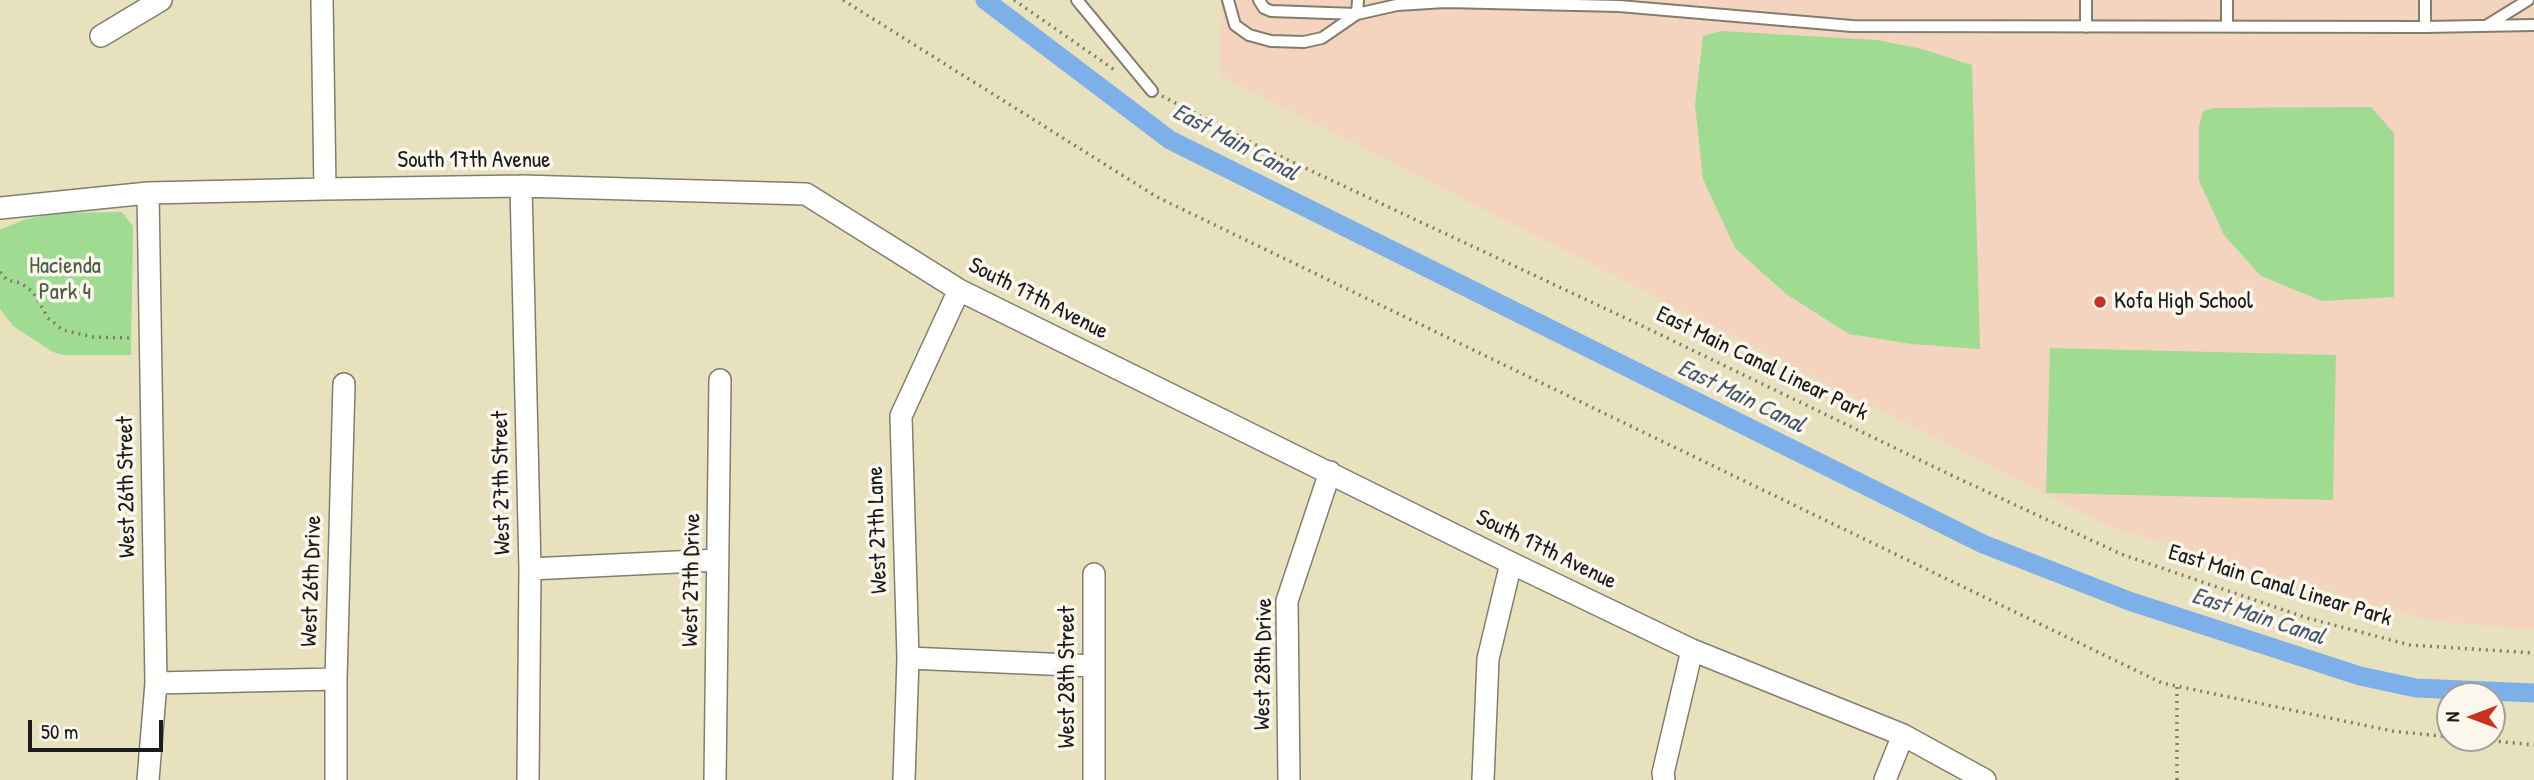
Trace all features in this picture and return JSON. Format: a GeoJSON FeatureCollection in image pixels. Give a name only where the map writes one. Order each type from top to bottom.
{"type":"FeatureCollection","features":[{"type":"Feature","properties":{"kind":"street"},"geometry":{"type":"LineString","coordinates":[[101,36],[161,0]]}},
{"type":"Feature","properties":{"kind":"street"},"geometry":{"type":"LineString","coordinates":[[322,0],[325,189]]}},
{"type":"Feature","properties":{"kind":"street","name":"South 17th Avenue"},"geometry":{"type":"LineString","coordinates":[[0,208],[148,193],[325,189],[522,186],[806,194],[959,290],[1692,650],[1903,735],[1985,780]]}},
{"type":"Feature","properties":{"kind":"street","name":"West 27th Street"},"geometry":{"type":"LineString","coordinates":[[522,186],[530,569],[528,780]]}},
{"type":"Feature","properties":{"kind":"street","name":"West 26th Street"},"geometry":{"type":"LineString","coordinates":[[148,193],[156,683],[148,780]]}},
{"type":"Feature","properties":{"kind":"street","name":"West 27th Lane"},"geometry":{"type":"LineString","coordinates":[[904,780],[908,658],[901,416],[959,290]]}},
{"type":"Feature","properties":{"kind":"street","name":"West 27th Drive"},"geometry":{"type":"LineString","coordinates":[[715,780],[720,380]]}},
{"type":"Feature","properties":{"kind":"street","name":"West 26th Drive"},"geometry":{"type":"LineString","coordinates":[[336,780],[344,384]]}},
{"type":"Feature","properties":{"kind":"street","name":"West 28th Drive"},"geometry":{"type":"LineString","coordinates":[[1289,780],[1287,601],[1330,472]]}},
{"type":"Feature","properties":{"kind":"street"},"geometry":{"type":"LineString","coordinates":[[530,569],[718,560]]}},
{"type":"Feature","properties":{"kind":"street"},"geometry":{"type":"LineString","coordinates":[[1483,780],[1488,659],[1511,563]]}},
{"type":"Feature","properties":{"kind":"street","name":"West 28th Street"},"geometry":{"type":"LineString","coordinates":[[1094,573],[1094,780]]}},
{"type":"Feature","properties":{"kind":"street"},"geometry":{"type":"LineString","coordinates":[[1664,780],[1692,650]]}},
{"type":"Feature","properties":{"kind":"street"},"geometry":{"type":"LineString","coordinates":[[908,658],[1094,666]]}},
{"type":"Feature","properties":{"kind":"street"},"geometry":{"type":"LineString","coordinates":[[156,683],[336,679]]}},
{"type":"Feature","properties":{"kind":"street"},"geometry":{"type":"LineString","coordinates":[[1885,780],[1903,735]]}},
{"type":"Feature","properties":{"kind":"lane"},"geometry":{"type":"LineString","coordinates":[[1077,0],[1152,91]]}},
{"type":"Feature","properties":{"kind":"lane"},"geometry":{"type":"LineString","coordinates":[[1228,0],[1235,25],[1249,35],[1271,41],[1304,42],[1322,38],[1357,14]]}},
{"type":"Feature","properties":{"kind":"lane"},"geometry":{"type":"LineString","coordinates":[[1259,0],[1264,8],[1272,11],[1357,14],[1397,5],[1440,1],[1619,3],[1852,26],[2534,25]]}},
{"type":"Feature","properties":{"kind":"lane"},"geometry":{"type":"LineString","coordinates":[[1312,0],[1312,13]]}},
{"type":"Feature","properties":{"kind":"lane"},"geometry":{"type":"LineString","coordinates":[[1357,14],[1358,0]]}},
{"type":"Feature","properties":{"kind":"lane"},"geometry":{"type":"LineString","coordinates":[[2086,0],[2086,27]]}},
{"type":"Feature","properties":{"kind":"lane"},"geometry":{"type":"LineString","coordinates":[[2227,0],[2227,26]]}},
{"type":"Feature","properties":{"kind":"lane"},"geometry":{"type":"LineString","coordinates":[[2425,0],[2425,27]]}},
{"type":"Feature","properties":{"kind":"lane"},"geometry":{"type":"LineString","coordinates":[[2485,26],[2528,0]]}},
{"type":"Feature","properties":{"kind":"path"},"geometry":{"type":"LineString","coordinates":[[843,0],[1157,197],[2162,683],[2392,731],[2436,736]]}},
{"type":"Feature","properties":{"kind":"path"},"geometry":{"type":"LineString","coordinates":[[1014,0],[1123,76]]}},
{"type":"Feature","properties":{"kind":"path","name":"East Main Canal Linear Park"},"geometry":{"type":"LineString","coordinates":[[1152,91],[1316,174],[1634,321],[1953,476],[2122,554],[2307,618],[2410,645],[2534,653]]}},
{"type":"Feature","properties":{"kind":"path"},"geometry":{"type":"LineString","coordinates":[[0,272],[8,280],[21,283],[33,292],[48,318],[63,330],[93,337],[150,338]]}},
{"type":"Feature","properties":{"kind":"path"},"geometry":{"type":"LineString","coordinates":[[2177,686],[2177,780]]}},
{"type":"Feature","properties":{"kind":"path"},"geometry":{"type":"LineString","coordinates":[[2506,742],[2534,745]]}},
{"type":"Feature","properties":{"kind":"shaded area","name":"Kofa High School"},"geometry":{"type":"Polygon","coordinates":[[[1221,0],[2534,0],[2534,630],[2431,621],[2112,528],[1220,76],[1221,0]]]}},
{"type":"Feature","properties":{"kind":"green space"},"geometry":{"type":"Polygon","coordinates":[[[1721,31],[1877,40],[1922,49],[1972,65],[1980,349],[1911,344],[1849,334],[1786,294],[1735,248],[1703,179],[1695,105],[1703,36],[1721,31]]]}},
{"type":"Feature","properties":{"kind":"green space"},"geometry":{"type":"Polygon","coordinates":[[[2371,107],[2394,133],[2394,297],[2322,301],[2261,276],[2224,235],[2199,181],[2199,127],[2203,111],[2213,108],[2371,107]]]}},
{"type":"Feature","properties":{"kind":"green space","name":"Hacienda Park 4"},"geometry":{"type":"Polygon","coordinates":[[[122,212],[133,226],[131,355],[63,355],[53,352],[13,326],[0,309],[0,230],[23,220],[56,213],[122,212]]]}},
{"type":"Feature","properties":{"kind":"green space"},"geometry":{"type":"Polygon","coordinates":[[[2050,348],[2336,355],[2333,500],[2046,493],[2050,348]]]}},
{"type":"Feature","properties":{"kind":"waterway","name":"East Main Canal"},"geometry":{"type":"LineString","coordinates":[[985,0],[1170,140],[1983,544],[2129,601],[2360,676],[2416,688],[2534,693]]}},
{"type":"Feature","properties":{"kind":"place","name":"Kofa High School"},"geometry":{"type":"Point","coordinates":[2100,302]}}]}
